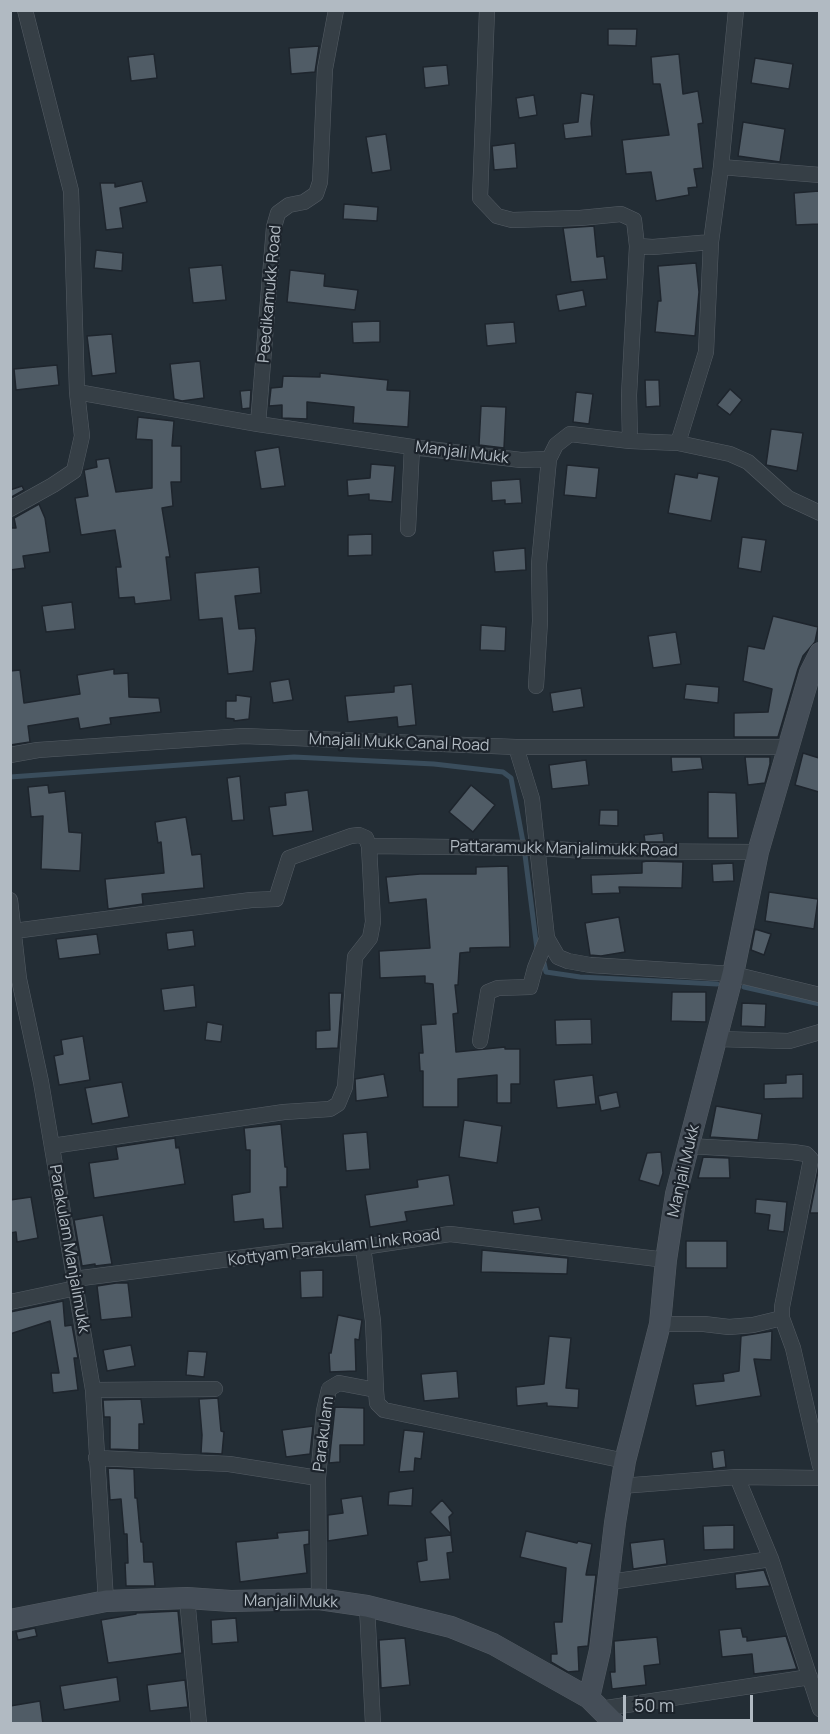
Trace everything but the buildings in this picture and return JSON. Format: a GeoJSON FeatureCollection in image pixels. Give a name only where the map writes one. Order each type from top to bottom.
{"type":"FeatureCollection","features":[{"type":"Feature","properties":{"kind":"street"},"geometry":{"type":"LineString","coordinates":[[10,508],[74,471],[82,436],[77,392],[71,191],[25,10]]}},
{"type":"Feature","properties":{"kind":"street","name":"Peedikamukk Road"},"geometry":{"type":"LineString","coordinates":[[258,423],[274,227],[278,213],[289,205],[304,202],[316,194],[320,182],[325,69],[336,10]]}},
{"type":"Feature","properties":{"kind":"street"},"geometry":{"type":"LineString","coordinates":[[487,10],[480,198],[496,216],[512,220],[580,219],[621,214],[634,220],[637,246],[629,394],[630,441]]}},
{"type":"Feature","properties":{"kind":"street"},"geometry":{"type":"LineString","coordinates":[[678,442],[706,352],[711,242],[721,167],[736,10]]}},
{"type":"Feature","properties":{"kind":"street"},"geometry":{"type":"LineString","coordinates":[[721,167],[819,175]]}},
{"type":"Feature","properties":{"kind":"street"},"geometry":{"type":"LineString","coordinates":[[637,246],[652,247],[711,242]]}},
{"type":"Feature","properties":{"kind":"street","name":"Manjali Mukk"},"geometry":{"type":"LineString","coordinates":[[77,392],[412,447],[521,460],[549,459]]}},
{"type":"Feature","properties":{"kind":"street"},"geometry":{"type":"LineString","coordinates":[[536,686],[540,621],[539,564],[549,459],[556,445],[570,434],[630,441],[678,442],[730,454],[748,462],[788,498],[819,513]]}},
{"type":"Feature","properties":{"kind":"street"},"geometry":{"type":"LineString","coordinates":[[408,529],[412,447]]}},
{"type":"Feature","properties":{"kind":"street","name":"Manjali Mukk"},"geometry":{"type":"LineString","coordinates":[[10,1620],[106,1601],[187,1598],[231,1601],[319,1599],[367,1606],[451,1627],[493,1644],[595,1703],[615,1523],[625,1461],[660,1324],[675,1194],[733,974],[759,852],[810,673],[819,653]]}},
{"type":"Feature","properties":{"kind":"street","name":"Mnajali Mukk Canal Road"},"geometry":{"type":"LineString","coordinates":[[10,755],[38,750],[244,736],[516,747],[788,747]]}},
{"type":"Feature","properties":{"kind":"street"},"geometry":{"type":"LineString","coordinates":[[516,747],[532,799],[547,938],[558,957],[590,965],[733,974],[819,995]]}},
{"type":"Feature","properties":{"kind":"street","name":"Pattaramukk Manjalimukk Road"},"geometry":{"type":"LineString","coordinates":[[14,931],[276,898],[289,858],[351,836],[360,835],[366,838],[369,846],[759,852]]}},
{"type":"Feature","properties":{"kind":"street"},"geometry":{"type":"LineString","coordinates":[[52,1146],[284,1112],[330,1108],[338,1104],[345,1087],[355,957],[370,938],[374,922],[369,846]]}},
{"type":"Feature","properties":{"kind":"street","name":"Parakulam Manjalimukk"},"geometry":{"type":"LineString","coordinates":[[11,907],[19,979],[52,1146],[93,1390],[106,1601]]}},
{"type":"Feature","properties":{"kind":"street"},"geometry":{"type":"LineString","coordinates":[[480,1041],[488,992],[498,988],[530,987],[547,938]]}},
{"type":"Feature","properties":{"kind":"street"},"geometry":{"type":"LineString","coordinates":[[717,1039],[789,1041],[819,1032]]}},
{"type":"Feature","properties":{"kind":"street"},"geometry":{"type":"LineString","coordinates":[[689,1146],[793,1152],[806,1154],[811,1159],[782,1307],[782,1318],[794,1348],[819,1466]]}},
{"type":"Feature","properties":{"kind":"street","name":"Kottyam Parakulam Link Road"},"geometry":{"type":"LineString","coordinates":[[10,1302],[75,1283],[292,1251],[363,1247],[450,1234],[666,1260]]}},
{"type":"Feature","properties":{"kind":"street"},"geometry":{"type":"LineString","coordinates":[[363,1247],[372,1321],[377,1403],[384,1410],[625,1461]]}},
{"type":"Feature","properties":{"kind":"street"},"geometry":{"type":"LineString","coordinates":[[660,1324],[704,1324],[729,1327],[753,1325],[782,1318]]}},
{"type":"Feature","properties":{"kind":"street","name":"Parakulam"},"geometry":{"type":"LineString","coordinates":[[319,1599],[318,1478],[328,1389],[339,1383],[376,1390]]}},
{"type":"Feature","properties":{"kind":"street"},"geometry":{"type":"LineString","coordinates":[[93,1390],[215,1389]]}},
{"type":"Feature","properties":{"kind":"street"},"geometry":{"type":"LineString","coordinates":[[96,1458],[228,1464],[318,1478]]}},
{"type":"Feature","properties":{"kind":"street"},"geometry":{"type":"LineString","coordinates":[[737,1477],[771,1559],[819,1709]]}},
{"type":"Feature","properties":{"kind":"street"},"geometry":{"type":"LineString","coordinates":[[621,1486],[737,1477],[819,1478]]}},
{"type":"Feature","properties":{"kind":"street"},"geometry":{"type":"LineString","coordinates":[[610,1582],[771,1559]]}},
{"type":"Feature","properties":{"kind":"street"},"geometry":{"type":"LineString","coordinates":[[187,1598],[199,1724]]}},
{"type":"Feature","properties":{"kind":"street"},"geometry":{"type":"LineString","coordinates":[[367,1606],[373,1724]]}},
{"type":"Feature","properties":{"kind":"street"},"geometry":{"type":"LineString","coordinates":[[595,1703],[810,1677]]}},
{"type":"Feature","properties":{"kind":"street"},"geometry":{"type":"LineString","coordinates":[[595,1703],[615,1724]]}},
{"type":"Feature","properties":{"kind":"waterway"},"geometry":{"type":"LineString","coordinates":[[10,777],[294,757],[434,764],[503,772],[511,778],[523,842]]}},
{"type":"Feature","properties":{"kind":"waterway"},"geometry":{"type":"LineString","coordinates":[[525,855],[537,949]]}},
{"type":"Feature","properties":{"kind":"waterway"},"geometry":{"type":"LineString","coordinates":[[544,963],[546,972],[580,977],[717,984]]}},
{"type":"Feature","properties":{"kind":"waterway"},"geometry":{"type":"LineString","coordinates":[[744,987],[820,1004]]}}]}
